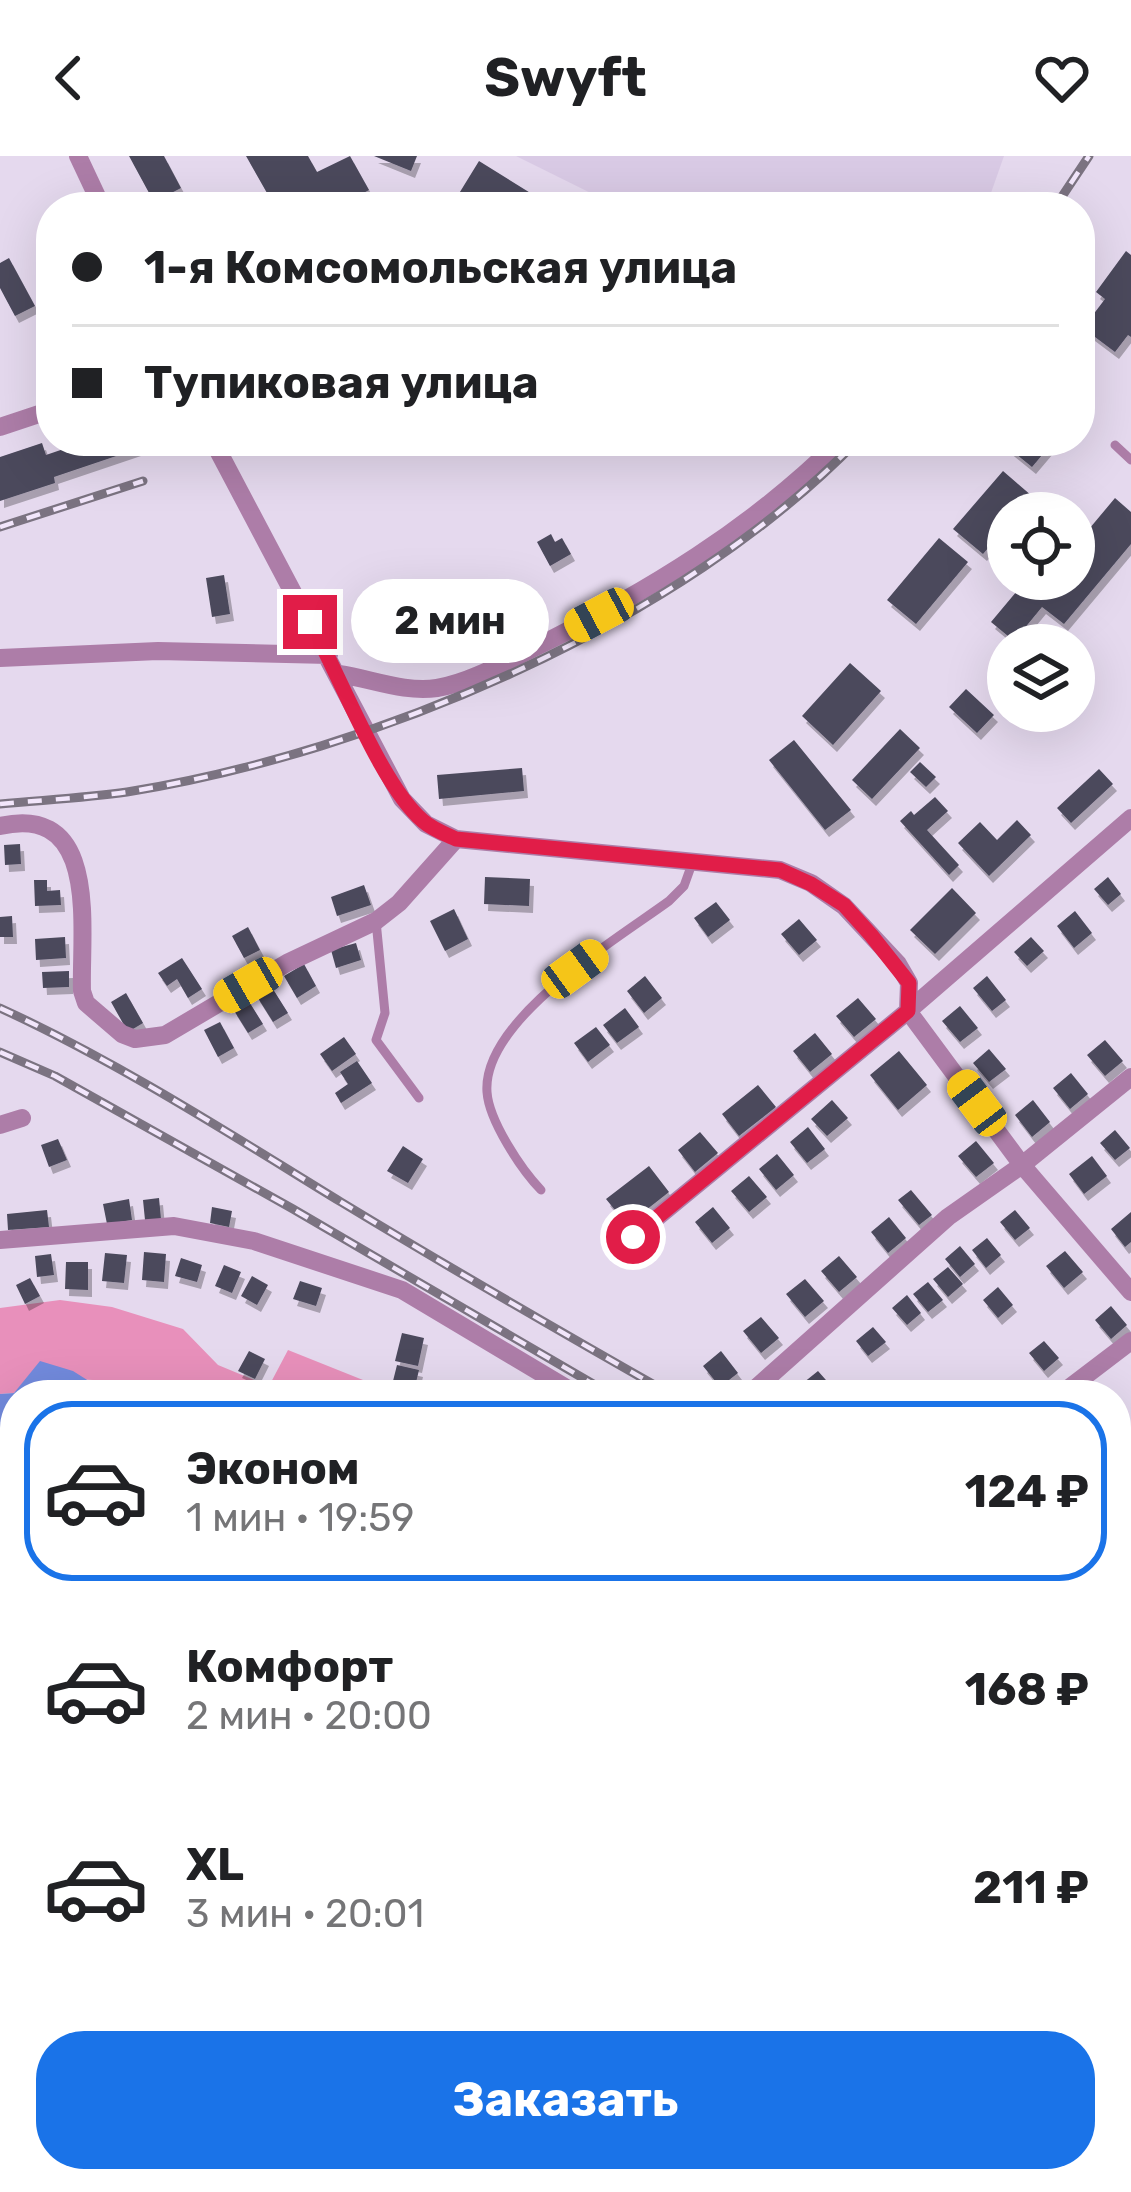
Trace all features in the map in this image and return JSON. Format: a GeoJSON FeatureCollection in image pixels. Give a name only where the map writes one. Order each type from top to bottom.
{"type":"FeatureCollection","features":[{"type":"Feature","properties":{"kind":"street"},"geometry":{"type":"LineString","coordinates":[[78,156],[95,192]]}},
{"type":"Feature","properties":{"kind":"street"},"geometry":{"type":"LineString","coordinates":[[0,427],[36,415]]}},
{"type":"Feature","properties":{"kind":"street"},"geometry":{"type":"LineString","coordinates":[[221,456],[402,799],[426,824],[456,839],[780,870],[844,905],[898,964],[909,983],[908,1011],[1022,1165],[1131,1292]]}},
{"type":"Feature","properties":{"kind":"street"},"geometry":{"type":"LineString","coordinates":[[339,674],[412,691],[443,687],[497,666],[621,603],[711,550],[762,512],[823,456]]}},
{"type":"Feature","properties":{"kind":"street"},"geometry":{"type":"LineString","coordinates":[[0,658],[158,651],[329,655]]}},
{"type":"Feature","properties":{"kind":"street"},"geometry":{"type":"LineString","coordinates":[[633,1237],[908,1011],[1131,818]]}},
{"type":"Feature","properties":{"kind":"street"},"geometry":{"type":"LineString","coordinates":[[0,826],[25,822],[42,826],[74,855],[80,881],[82,991],[86,1003],[122,1034],[135,1039],[165,1035],[286,963],[376,921],[399,903],[456,839]]}},
{"type":"Feature","properties":{"kind":"street"},"geometry":{"type":"LineString","coordinates":[[765,1380],[948,1217],[1022,1165],[1131,1076]]}},
{"type":"Feature","properties":{"kind":"street"},"geometry":{"type":"LineString","coordinates":[[0,1125],[22,1118]]}},
{"type":"Feature","properties":{"kind":"street"},"geometry":{"type":"LineString","coordinates":[[0,1240],[174,1226],[254,1241],[402,1290],[553,1380]]}},
{"type":"Feature","properties":{"kind":"street"},"geometry":{"type":"LineString","coordinates":[[1080,1380],[1131,1341]]}},
{"type":"Feature","properties":{"kind":"lane"},"geometry":{"type":"LineString","coordinates":[[1115,445],[1131,460]]}},
{"type":"Feature","properties":{"kind":"lane"},"geometry":{"type":"LineString","coordinates":[[541,1190],[522,1170],[494,1114],[487,1093],[492,1061],[543,992],[669,901],[684,886],[693,861]]}},
{"type":"Feature","properties":{"kind":"lane"},"geometry":{"type":"LineString","coordinates":[[376,921],[386,1013],[376,1040],[419,1098]]}},
{"type":"Feature","properties":{"kind":"shaded area"},"geometry":{"type":"Polygon","coordinates":[[[516,156],[1004,156],[991,192],[589,192],[516,156]]]}},
{"type":"Feature","properties":{"kind":"shaded area"},"geometry":{"type":"Polygon","coordinates":[[[60,1300],[112,1307],[183,1329],[218,1365],[254,1380],[0,1380],[0,1308],[60,1300]]]}},
{"type":"Feature","properties":{"kind":"shaded area"},"geometry":{"type":"Polygon","coordinates":[[[288,1350],[363,1380],[272,1380],[288,1350]]]}},
{"type":"Feature","properties":{"kind":"water"},"geometry":{"type":"Polygon","coordinates":[[[40,1361],[87,1380],[25,1380],[40,1361]]]}},
{"type":"Feature","properties":{"kind":"building"},"geometry":{"type":"Polygon","coordinates":[[[129,156],[164,156],[181,188],[149,192],[129,156]]]}},
{"type":"Feature","properties":{"kind":"building"},"geometry":{"type":"Polygon","coordinates":[[[246,156],[308,156],[317,172],[350,156],[369,190],[365,192],[266,192],[246,156]]]}},
{"type":"Feature","properties":{"kind":"building"},"geometry":{"type":"Polygon","coordinates":[[[374,156],[417,156],[411,171],[374,156]]]}},
{"type":"Feature","properties":{"kind":"building"},"geometry":{"type":"Polygon","coordinates":[[[479,161],[529,192],[460,192],[479,161]]]}},
{"type":"Feature","properties":{"kind":"building"},"geometry":{"type":"Polygon","coordinates":[[[1126,251],[1131,255],[1131,337],[1115,352],[1095,337],[1095,312],[1105,299],[1096,292],[1126,251]]]}},
{"type":"Feature","properties":{"kind":"building"},"geometry":{"type":"Polygon","coordinates":[[[9,258],[35,306],[15,316],[0,288],[0,263],[9,258]]]}},
{"type":"Feature","properties":{"kind":"building"},"geometry":{"type":"Polygon","coordinates":[[[36,445],[36,456],[116,456],[0,501],[0,457],[36,445]]]}},
{"type":"Feature","properties":{"kind":"building"},"geometry":{"type":"Polygon","coordinates":[[[1018,456],[1041,456],[1032,467],[1018,456]]]}},
{"type":"Feature","properties":{"kind":"building"},"geometry":{"type":"Polygon","coordinates":[[[1003,471],[1027,492],[987,492],[987,549],[983,554],[953,529],[1003,471]]]}},
{"type":"Feature","properties":{"kind":"building"},"geometry":{"type":"Polygon","coordinates":[[[1115,498],[1131,512],[1131,544],[1095,587],[1095,522],[1115,498]]]}},
{"type":"Feature","properties":{"kind":"building"},"geometry":{"type":"Polygon","coordinates":[[[551,534],[555,542],[562,538],[571,554],[550,566],[537,542],[551,534]]]}},
{"type":"Feature","properties":{"kind":"building"},"geometry":{"type":"Polygon","coordinates":[[[939,538],[968,562],[916,624],[887,600],[939,538]]]}},
{"type":"Feature","properties":{"kind":"building"},"geometry":{"type":"Polygon","coordinates":[[[224,575],[230,614],[212,617],[206,578],[224,575]]]}},
{"type":"Feature","properties":{"kind":"building"},"geometry":{"type":"Polygon","coordinates":[[[427,591],[441,616],[433,621],[427,610],[422,613],[415,598],[427,591]]]}},
{"type":"Feature","properties":{"kind":"building"},"geometry":{"type":"Polygon","coordinates":[[[1009,600],[1084,600],[1064,624],[1042,607],[1028,624],[991,622],[1009,600]]]}},
{"type":"Feature","properties":{"kind":"building"},"geometry":{"type":"Polygon","coordinates":[[[407,614],[426,645],[410,655],[392,624],[407,614]]]}},
{"type":"Feature","properties":{"kind":"building"},"geometry":{"type":"Polygon","coordinates":[[[850,663],[881,691],[833,745],[802,716],[850,663]]]}},
{"type":"Feature","properties":{"kind":"building"},"geometry":{"type":"Polygon","coordinates":[[[966,689],[987,708],[987,722],[977,733],[949,707],[966,689]]]}},
{"type":"Feature","properties":{"kind":"building"},"geometry":{"type":"Polygon","coordinates":[[[900,729],[920,748],[872,799],[852,780],[900,729]]]}},
{"type":"Feature","properties":{"kind":"building"},"geometry":{"type":"Polygon","coordinates":[[[794,740],[851,810],[825,830],[769,760],[794,740]]]}},
{"type":"Feature","properties":{"kind":"building"},"geometry":{"type":"Polygon","coordinates":[[[920,762],[936,777],[926,787],[910,772],[920,762]]]}},
{"type":"Feature","properties":{"kind":"building"},"geometry":{"type":"Polygon","coordinates":[[[522,768],[524,791],[439,799],[437,775],[522,768]]]}},
{"type":"Feature","properties":{"kind":"building"},"geometry":{"type":"Polygon","coordinates":[[[1099,769],[1113,784],[1071,823],[1057,808],[1099,769]]]}},
{"type":"Feature","properties":{"kind":"building"},"geometry":{"type":"Polygon","coordinates":[[[935,797],[948,811],[927,830],[959,865],[949,875],[900,821],[935,797]]]}},
{"type":"Feature","properties":{"kind":"building"},"geometry":{"type":"Polygon","coordinates":[[[1017,820],[1031,835],[989,876],[958,843],[980,822],[997,840],[1017,820]]]}},
{"type":"Feature","properties":{"kind":"building"},"geometry":{"type":"Polygon","coordinates":[[[20,844],[21,864],[5,865],[4,845],[20,844]]]}},
{"type":"Feature","properties":{"kind":"building"},"geometry":{"type":"Polygon","coordinates":[[[485,877],[530,879],[529,906],[484,904],[485,877]]]}},
{"type":"Feature","properties":{"kind":"building"},"geometry":{"type":"Polygon","coordinates":[[[1108,877],[1121,894],[1108,905],[1094,889],[1108,877]]]}},
{"type":"Feature","properties":{"kind":"building"},"geometry":{"type":"Polygon","coordinates":[[[34,880],[47,880],[47,891],[60,890],[61,905],[35,906],[34,880]]]}},
{"type":"Feature","properties":{"kind":"building"},"geometry":{"type":"Polygon","coordinates":[[[364,885],[371,905],[337,916],[331,897],[364,885]]]}},
{"type":"Feature","properties":{"kind":"building"},"geometry":{"type":"Polygon","coordinates":[[[952,888],[976,913],[935,954],[910,930],[952,888]]]}},
{"type":"Feature","properties":{"kind":"building"},"geometry":{"type":"Polygon","coordinates":[[[716,902],[730,920],[708,937],[694,918],[716,902]]]}},
{"type":"Feature","properties":{"kind":"building"},"geometry":{"type":"Polygon","coordinates":[[[454,909],[468,939],[445,951],[430,921],[454,909]]]}},
{"type":"Feature","properties":{"kind":"building"},"geometry":{"type":"Polygon","coordinates":[[[1075,911],[1092,933],[1074,948],[1057,926],[1075,911]]]}},
{"type":"Feature","properties":{"kind":"building"},"geometry":{"type":"Polygon","coordinates":[[[12,916],[13,937],[0,937],[0,917],[12,916]]]}},
{"type":"Feature","properties":{"kind":"building"},"geometry":{"type":"Polygon","coordinates":[[[799,919],[817,940],[799,955],[781,934],[799,919]]]}},
{"type":"Feature","properties":{"kind":"building"},"geometry":{"type":"Polygon","coordinates":[[[248,927],[260,950],[244,958],[232,936],[248,927]]]}},
{"type":"Feature","properties":{"kind":"building"},"geometry":{"type":"Polygon","coordinates":[[[65,937],[66,958],[36,960],[35,939],[65,937]]]}},
{"type":"Feature","properties":{"kind":"building"},"geometry":{"type":"Polygon","coordinates":[[[1031,937],[1044,951],[1027,966],[1014,952],[1031,937]]]}},
{"type":"Feature","properties":{"kind":"building"},"geometry":{"type":"Polygon","coordinates":[[[356,943],[361,960],[336,968],[331,950],[356,943]]]}},
{"type":"Feature","properties":{"kind":"building"},"geometry":{"type":"Polygon","coordinates":[[[182,958],[202,989],[188,998],[177,979],[167,986],[158,973],[182,958]]]}},
{"type":"Feature","properties":{"kind":"building"},"geometry":{"type":"Polygon","coordinates":[[[304,964],[316,986],[297,998],[284,976],[304,964]]]}},
{"type":"Feature","properties":{"kind":"building"},"geometry":{"type":"Polygon","coordinates":[[[69,971],[69,987],[43,988],[42,972],[69,971]]]}},
{"type":"Feature","properties":{"kind":"building"},"geometry":{"type":"Polygon","coordinates":[[[645,976],[662,998],[644,1013],[627,991],[645,976]]]}},
{"type":"Feature","properties":{"kind":"building"},"geometry":{"type":"Polygon","coordinates":[[[987,976],[1006,1000],[992,1011],[973,988],[987,976]]]}},
{"type":"Feature","properties":{"kind":"building"},"geometry":{"type":"Polygon","coordinates":[[[271,986],[288,1013],[273,1022],[256,995],[271,986]]]}},
{"type":"Feature","properties":{"kind":"building"},"geometry":{"type":"Polygon","coordinates":[[[126,993],[143,1023],[128,1032],[111,1002],[126,993]]]}},
{"type":"Feature","properties":{"kind":"building"},"geometry":{"type":"Polygon","coordinates":[[[858,998],[876,1019],[854,1037],[836,1016],[858,998]]]}},
{"type":"Feature","properties":{"kind":"building"},"geometry":{"type":"Polygon","coordinates":[[[248,1000],[263,1024],[248,1033],[233,1009],[248,1000]]]}},
{"type":"Feature","properties":{"kind":"building"},"geometry":{"type":"Polygon","coordinates":[[[960,1006],[978,1028],[960,1042],[942,1021],[960,1006]]]}},
{"type":"Feature","properties":{"kind":"building"},"geometry":{"type":"Polygon","coordinates":[[[625,1008],[639,1027],[617,1043],[603,1025],[625,1008]]]}},
{"type":"Feature","properties":{"kind":"building"},"geometry":{"type":"Polygon","coordinates":[[[220,1022],[234,1048],[218,1057],[204,1030],[220,1022]]]}},
{"type":"Feature","properties":{"kind":"building"},"geometry":{"type":"Polygon","coordinates":[[[596,1027],[610,1045],[588,1062],[574,1043],[596,1027]]]}},
{"type":"Feature","properties":{"kind":"building"},"geometry":{"type":"Polygon","coordinates":[[[815,1033],[832,1054],[810,1072],[793,1051],[815,1033]]]}},
{"type":"Feature","properties":{"kind":"building"},"geometry":{"type":"Polygon","coordinates":[[[344,1037],[356,1054],[332,1071],[320,1054],[344,1037]]]}},
{"type":"Feature","properties":{"kind":"building"},"geometry":{"type":"Polygon","coordinates":[[[1105,1040],[1123,1061],[1105,1076],[1087,1055],[1105,1040]]]}},
{"type":"Feature","properties":{"kind":"building"},"geometry":{"type":"Polygon","coordinates":[[[989,1049],[1006,1069],[989,1082],[973,1063],[989,1049]]]}},
{"type":"Feature","properties":{"kind":"building"},"geometry":{"type":"Polygon","coordinates":[[[899,1051],[927,1085],[898,1110],[870,1075],[899,1051]]]}},
{"type":"Feature","properties":{"kind":"building"},"geometry":{"type":"Polygon","coordinates":[[[357,1061],[372,1083],[341,1103],[335,1093],[348,1084],[340,1072],[357,1061]]]}},
{"type":"Feature","properties":{"kind":"building"},"geometry":{"type":"Polygon","coordinates":[[[1071,1073],[1088,1094],[1070,1109],[1053,1088],[1071,1073]]]}},
{"type":"Feature","properties":{"kind":"building"},"geometry":{"type":"Polygon","coordinates":[[[758,1085],[776,1107],[739,1136],[722,1114],[758,1085]]]}},
{"type":"Feature","properties":{"kind":"building"},"geometry":{"type":"Polygon","coordinates":[[[832,1100],[848,1118],[827,1136],[811,1119],[832,1100]]]}},
{"type":"Feature","properties":{"kind":"building"},"geometry":{"type":"Polygon","coordinates":[[[1033,1100],[1050,1122],[1032,1137],[1015,1115],[1033,1100]]]}},
{"type":"Feature","properties":{"kind":"building"},"geometry":{"type":"Polygon","coordinates":[[[808,1127],[825,1149],[807,1163],[790,1142],[808,1127]]]}},
{"type":"Feature","properties":{"kind":"building"},"geometry":{"type":"Polygon","coordinates":[[[1115,1130],[1130,1148],[1115,1160],[1100,1143],[1115,1130]]]}},
{"type":"Feature","properties":{"kind":"building"},"geometry":{"type":"Polygon","coordinates":[[[700,1132],[718,1153],[695,1172],[678,1150],[700,1132]]]}},
{"type":"Feature","properties":{"kind":"building"},"geometry":{"type":"Polygon","coordinates":[[[58,1139],[67,1160],[49,1167],[41,1145],[58,1139]]]}},
{"type":"Feature","properties":{"kind":"building"},"geometry":{"type":"Polygon","coordinates":[[[976,1141],[994,1163],[976,1177],[958,1156],[976,1141]]]}},
{"type":"Feature","properties":{"kind":"building"},"geometry":{"type":"Polygon","coordinates":[[[403,1146],[423,1159],[408,1183],[387,1171],[403,1146]]]}},
{"type":"Feature","properties":{"kind":"building"},"geometry":{"type":"Polygon","coordinates":[[[777,1154],[794,1175],[776,1190],[759,1169],[777,1154]]]}},
{"type":"Feature","properties":{"kind":"building"},"geometry":{"type":"Polygon","coordinates":[[[1092,1156],[1107,1176],[1084,1194],[1069,1174],[1092,1156]]]}},
{"type":"Feature","properties":{"kind":"building"},"geometry":{"type":"Polygon","coordinates":[[[649,1166],[669,1192],[627,1225],[606,1199],[649,1166]]]}},
{"type":"Feature","properties":{"kind":"building"},"geometry":{"type":"Polygon","coordinates":[[[749,1176],[767,1197],[749,1212],[731,1191],[749,1176]]]}},
{"type":"Feature","properties":{"kind":"building"},"geometry":{"type":"Polygon","coordinates":[[[911,1190],[932,1215],[919,1225],[898,1200],[911,1190]]]}},
{"type":"Feature","properties":{"kind":"building"},"geometry":{"type":"Polygon","coordinates":[[[159,1198],[161,1219],[145,1220],[143,1200],[159,1198]]]}},
{"type":"Feature","properties":{"kind":"building"},"geometry":{"type":"Polygon","coordinates":[[[129,1199],[132,1220],[107,1224],[103,1204],[129,1199]]]}},
{"type":"Feature","properties":{"kind":"building"},"geometry":{"type":"Polygon","coordinates":[[[212,1207],[232,1211],[229,1227],[210,1223],[212,1207]]]}},
{"type":"Feature","properties":{"kind":"building"},"geometry":{"type":"Polygon","coordinates":[[[713,1207],[730,1228],[712,1243],[695,1222],[713,1207]]]}},
{"type":"Feature","properties":{"kind":"building"},"geometry":{"type":"Polygon","coordinates":[[[47,1210],[49,1227],[8,1230],[7,1214],[47,1210]]]}},
{"type":"Feature","properties":{"kind":"building"},"geometry":{"type":"Polygon","coordinates":[[[1015,1210],[1030,1228],[1015,1240],[1000,1222],[1015,1210]]]}},
{"type":"Feature","properties":{"kind":"building"},"geometry":{"type":"Polygon","coordinates":[[[1131,1212],[1131,1242],[1125,1247],[1111,1229],[1131,1212]]]}},
{"type":"Feature","properties":{"kind":"building"},"geometry":{"type":"Polygon","coordinates":[[[889,1217],[906,1238],[888,1253],[871,1232],[889,1217]]]}},
{"type":"Feature","properties":{"kind":"building"},"geometry":{"type":"Polygon","coordinates":[[[987,1238],[1001,1255],[986,1268],[972,1250],[987,1238]]]}},
{"type":"Feature","properties":{"kind":"building"},"geometry":{"type":"Polygon","coordinates":[[[960,1246],[975,1264],[960,1277],[945,1259],[960,1246]]]}},
{"type":"Feature","properties":{"kind":"building"},"geometry":{"type":"Polygon","coordinates":[[[1065,1251],[1083,1272],[1064,1288],[1046,1266],[1065,1251]]]}},
{"type":"Feature","properties":{"kind":"building"},"geometry":{"type":"Polygon","coordinates":[[[144,1252],[166,1254],[164,1282],[142,1280],[144,1252]]]}},
{"type":"Feature","properties":{"kind":"building"},"geometry":{"type":"Polygon","coordinates":[[[105,1253],[127,1255],[124,1283],[102,1281],[105,1253]]]}},
{"type":"Feature","properties":{"kind":"building"},"geometry":{"type":"Polygon","coordinates":[[[51,1254],[54,1275],[37,1277],[35,1256],[51,1254]]]}},
{"type":"Feature","properties":{"kind":"building"},"geometry":{"type":"Polygon","coordinates":[[[839,1256],[857,1277],[839,1292],[821,1271],[839,1256]]]}},
{"type":"Feature","properties":{"kind":"building"},"geometry":{"type":"Polygon","coordinates":[[[181,1258],[202,1265],[197,1282],[175,1276],[181,1258]]]}},
{"type":"Feature","properties":{"kind":"building"},"geometry":{"type":"Polygon","coordinates":[[[66,1262],[88,1262],[88,1290],[65,1289],[66,1262]]]}},
{"type":"Feature","properties":{"kind":"building"},"geometry":{"type":"Polygon","coordinates":[[[224,1265],[241,1272],[232,1293],[215,1286],[224,1265]]]}},
{"type":"Feature","properties":{"kind":"building"},"geometry":{"type":"Polygon","coordinates":[[[948,1267],[963,1284],[948,1297],[933,1279],[948,1267]]]}},
{"type":"Feature","properties":{"kind":"building"},"geometry":{"type":"Polygon","coordinates":[[[252,1276],[268,1285],[257,1305],[241,1296],[252,1276]]]}},
{"type":"Feature","properties":{"kind":"building"},"geometry":{"type":"Polygon","coordinates":[[[30,1278],[40,1296],[25,1304],[16,1285],[30,1278]]]}},
{"type":"Feature","properties":{"kind":"building"},"geometry":{"type":"Polygon","coordinates":[[[805,1279],[824,1301],[805,1317],[786,1294],[805,1279]]]}},
{"type":"Feature","properties":{"kind":"building"},"geometry":{"type":"Polygon","coordinates":[[[300,1281],[322,1288],[316,1306],[293,1299],[300,1281]]]}},
{"type":"Feature","properties":{"kind":"building"},"geometry":{"type":"Polygon","coordinates":[[[928,1282],[943,1300],[928,1312],[913,1294],[928,1282]]]}},
{"type":"Feature","properties":{"kind":"building"},"geometry":{"type":"Polygon","coordinates":[[[998,1287],[1013,1305],[998,1318],[983,1300],[998,1287]]]}},
{"type":"Feature","properties":{"kind":"building"},"geometry":{"type":"Polygon","coordinates":[[[907,1295],[921,1313],[907,1325],[892,1308],[907,1295]]]}},
{"type":"Feature","properties":{"kind":"building"},"geometry":{"type":"Polygon","coordinates":[[[1111,1306],[1127,1325],[1111,1339],[1095,1320],[1111,1306]]]}},
{"type":"Feature","properties":{"kind":"building"},"geometry":{"type":"Polygon","coordinates":[[[761,1317],[779,1338],[761,1353],[743,1331],[761,1317]]]}},
{"type":"Feature","properties":{"kind":"building"},"geometry":{"type":"Polygon","coordinates":[[[873,1327],[886,1342],[868,1356],[856,1341],[873,1327]]]}},
{"type":"Feature","properties":{"kind":"building"},"geometry":{"type":"Polygon","coordinates":[[[402,1333],[424,1338],[418,1366],[395,1361],[402,1333]]]}},
{"type":"Feature","properties":{"kind":"building"},"geometry":{"type":"Polygon","coordinates":[[[1044,1341],[1059,1358],[1044,1371],[1029,1353],[1044,1341]]]}},
{"type":"Feature","properties":{"kind":"building"},"geometry":{"type":"Polygon","coordinates":[[[249,1351],[265,1359],[255,1379],[238,1371],[249,1351]]]}},
{"type":"Feature","properties":{"kind":"building"},"geometry":{"type":"Polygon","coordinates":[[[721,1351],[738,1373],[729,1380],[714,1380],[703,1366],[721,1351]]]}},
{"type":"Feature","properties":{"kind":"building"},"geometry":{"type":"Polygon","coordinates":[[[397,1365],[419,1370],[417,1380],[393,1380],[397,1365]]]}},
{"type":"Feature","properties":{"kind":"railway"},"geometry":{"type":"LineString","coordinates":[[1065,192],[1089,156]]}},
{"type":"Feature","properties":{"kind":"railway"},"geometry":{"type":"LineString","coordinates":[[0,804],[127,792],[223,773],[421,711],[519,670],[704,567],[785,507],[841,456]]}},
{"type":"Feature","properties":{"kind":"railway"},"geometry":{"type":"LineString","coordinates":[[0,527],[143,481]]}},
{"type":"Feature","properties":{"kind":"railway"},"geometry":{"type":"LineString","coordinates":[[0,1008],[130,1075],[646,1380]]}},
{"type":"Feature","properties":{"kind":"railway"},"geometry":{"type":"LineString","coordinates":[[0,1052],[55,1076],[293,1209],[586,1380]]}},
{"type":"Feature","properties":{"kind":"route"},"geometry":{"type":"LineString","coordinates":[[310,622],[402,799],[426,824],[456,839],[780,870],[844,905],[898,964],[909,983],[908,1011],[633,1237]]}}]}
